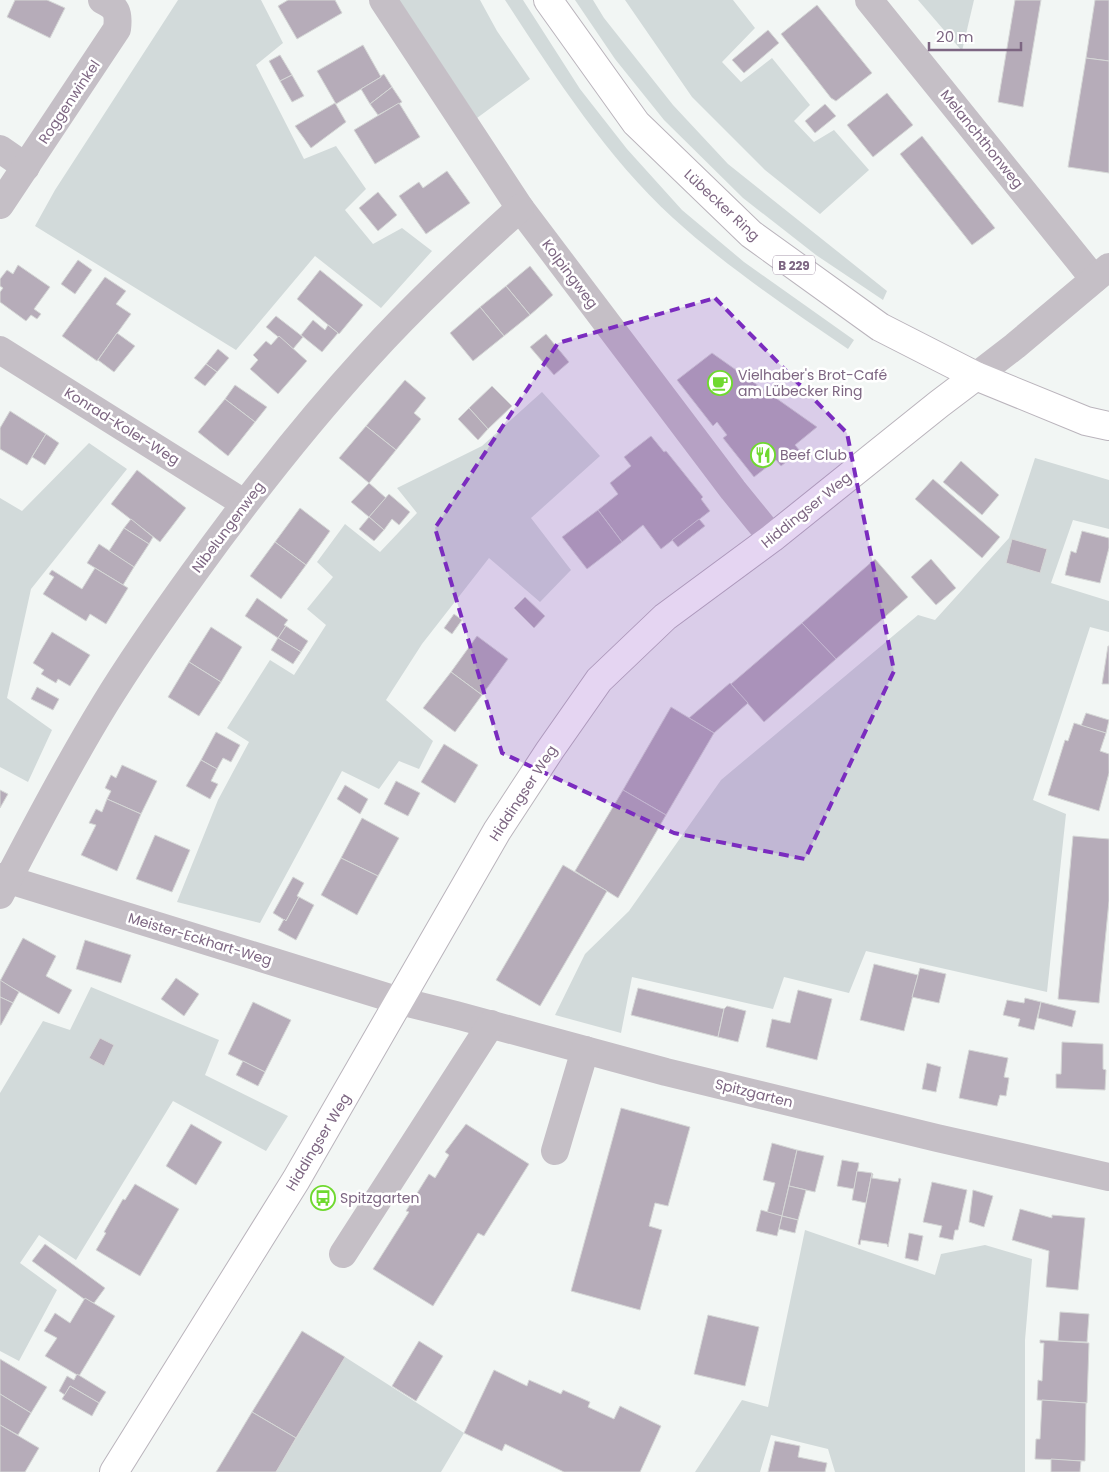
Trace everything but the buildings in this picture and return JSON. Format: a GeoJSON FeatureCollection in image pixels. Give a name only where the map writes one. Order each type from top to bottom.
{"type":"FeatureCollection","features":[{"type":"Feature","properties":{"kind":"main road","name":"Lübecker Ring"},"geometry":{"type":"LineString","coordinates":[[548,0],[636,122],[751,234],[880,327],[976,376],[1086,421],[1109,426]]}},
{"type":"Feature","properties":{"kind":"main road","name":"Hiddingser Weg"},"geometry":{"type":"LineString","coordinates":[[114,1472],[296,1180],[498,831],[550,750],[599,680],[665,617],[772,538],[976,376]]}},
{"type":"Feature","properties":{"kind":"street","name":"Roggenwinkel"},"geometry":{"type":"LineString","coordinates":[[0,205],[117,29],[118,17],[115,9],[102,0]]}},
{"type":"Feature","properties":{"kind":"street","name":"Kolpingweg"},"geometry":{"type":"LineString","coordinates":[[383,0],[520,208],[733,490],[772,538]]}},
{"type":"Feature","properties":{"kind":"street","name":"Melanchthonweg"},"geometry":{"type":"LineString","coordinates":[[869,0],[1101,273]]}},
{"type":"Feature","properties":{"kind":"street"},"geometry":{"type":"LineString","coordinates":[[0,149],[26,167]]}},
{"type":"Feature","properties":{"kind":"street","name":"Nibelungenweg"},"geometry":{"type":"LineString","coordinates":[[3,884],[104,705],[166,611],[244,503],[308,424],[368,356],[444,277],[520,208]]}},
{"type":"Feature","properties":{"kind":"street","name":"Hiddingser Weg"},"geometry":{"type":"LineString","coordinates":[[976,376],[1015,346],[1101,273]]}},
{"type":"Feature","properties":{"kind":"street","name":"Konrad-Koler-Weg"},"geometry":{"type":"LineString","coordinates":[[0,350],[244,503]]}},
{"type":"Feature","properties":{"kind":"street","name":"Meister-Eckhart-Weg"},"geometry":{"type":"LineString","coordinates":[[3,884],[400,1001]]}},
{"type":"Feature","properties":{"kind":"street","name":"Spitzgarten"},"geometry":{"type":"LineString","coordinates":[[400,1001],[666,1072],[937,1138],[1109,1177]]}},
{"type":"Feature","properties":{"kind":"street"},"geometry":{"type":"LineString","coordinates":[[343,1254],[491,1024]]}},
{"type":"Feature","properties":{"kind":"street"},"geometry":{"type":"LineString","coordinates":[[555,1152],[585,1050]]}},
{"type":"Feature","properties":{"kind":"highlighted area"},"geometry":{"type":"Polygon","coordinates":[[[715,298],[847,433],[894,671],[805,859],[674,833],[502,753],[435,528],[558,343],[715,298]]]}},
{"type":"Feature","properties":{"kind":"shaded area"},"geometry":{"type":"Polygon","coordinates":[[[178,0],[261,0],[283,43],[256,65],[304,159],[336,146],[366,189],[345,210],[373,244],[402,228],[432,251],[381,308],[315,256],[236,350],[35,226],[55,190],[178,0]]]}},
{"type":"Feature","properties":{"kind":"shaded area"},"geometry":{"type":"Polygon","coordinates":[[[399,0],[480,0],[497,31],[530,79],[477,118],[399,0]]]}},
{"type":"Feature","properties":{"kind":"shaded area"},"geometry":{"type":"Polygon","coordinates":[[[505,0],[523,0],[580,89],[627,149],[682,210],[744,262],[854,340],[848,349],[736,270],[673,218],[649,194],[625,169],[582,114],[505,0]]]}},
{"type":"Feature","properties":{"kind":"shaded area"},"geometry":{"type":"Polygon","coordinates":[[[575,0],[593,0],[604,18],[673,105],[728,164],[887,291],[883,300],[816,255],[743,198],[664,120],[615,59],[575,0]]]}},
{"type":"Feature","properties":{"kind":"shaded area"},"geometry":{"type":"Polygon","coordinates":[[[625,0],[733,0],[755,28],[722,62],[741,82],[772,58],[810,105],[794,121],[814,142],[834,130],[869,170],[820,214],[765,170],[692,97],[625,0]]]}},
{"type":"Feature","properties":{"kind":"shaded area"},"geometry":{"type":"Polygon","coordinates":[[[918,0],[974,0],[962,51],[918,0]]]}},
{"type":"Feature","properties":{"kind":"shaded area"},"geometry":{"type":"Polygon","coordinates":[[[542,392],[600,456],[531,518],[571,570],[540,602],[489,558],[422,644],[386,700],[433,741],[419,769],[399,761],[379,789],[342,771],[260,923],[177,902],[218,800],[249,742],[227,728],[270,660],[294,675],[326,625],[307,609],[333,577],[317,562],[345,524],[380,552],[417,513],[397,488],[482,446],[542,392]]]}},
{"type":"Feature","properties":{"kind":"shaded area"},"geometry":{"type":"Polygon","coordinates":[[[89,443],[127,469],[31,589],[7,698],[52,730],[28,782],[0,767],[0,498],[22,511],[89,443]]]}},
{"type":"Feature","properties":{"kind":"shaded area"},"geometry":{"type":"Polygon","coordinates":[[[1035,458],[1109,480],[1109,529],[1073,520],[1051,583],[1109,601],[1109,632],[1090,627],[1033,800],[1066,814],[1047,992],[866,951],[849,993],[784,977],[773,1009],[632,977],[621,1033],[555,1015],[585,954],[629,911],[721,780],[918,615],[935,620],[1009,538],[1035,458]]]}},
{"type":"Feature","properties":{"kind":"shaded area"},"geometry":{"type":"Polygon","coordinates":[[[91,987],[219,1040],[205,1075],[288,1116],[266,1151],[173,1101],[76,1260],[39,1235],[20,1263],[57,1290],[19,1361],[0,1351],[0,1093],[43,1021],[70,1030],[91,987]]]}},
{"type":"Feature","properties":{"kind":"shaded area"},"geometry":{"type":"Polygon","coordinates":[[[805,1230],[935,1275],[941,1254],[985,1245],[1032,1259],[1025,1340],[1025,1472],[835,1472],[828,1449],[771,1435],[760,1472],[695,1472],[742,1400],[768,1407],[805,1230]]]}},
{"type":"Feature","properties":{"kind":"shaded area"},"geometry":{"type":"Polygon","coordinates":[[[345,1357],[464,1433],[441,1472],[276,1472],[345,1357]]]}},
{"type":"Feature","properties":{"kind":"place","name":"Vielhaber's Brot-Café am Lübecker Ring"},"geometry":{"type":"Point","coordinates":[720,383]}},
{"type":"Feature","properties":{"kind":"place","name":"Beef Club"},"geometry":{"type":"Point","coordinates":[763,455]}},
{"type":"Feature","properties":{"kind":"place","name":"Spitzgarten"},"geometry":{"type":"Point","coordinates":[323,1198]}}]}
